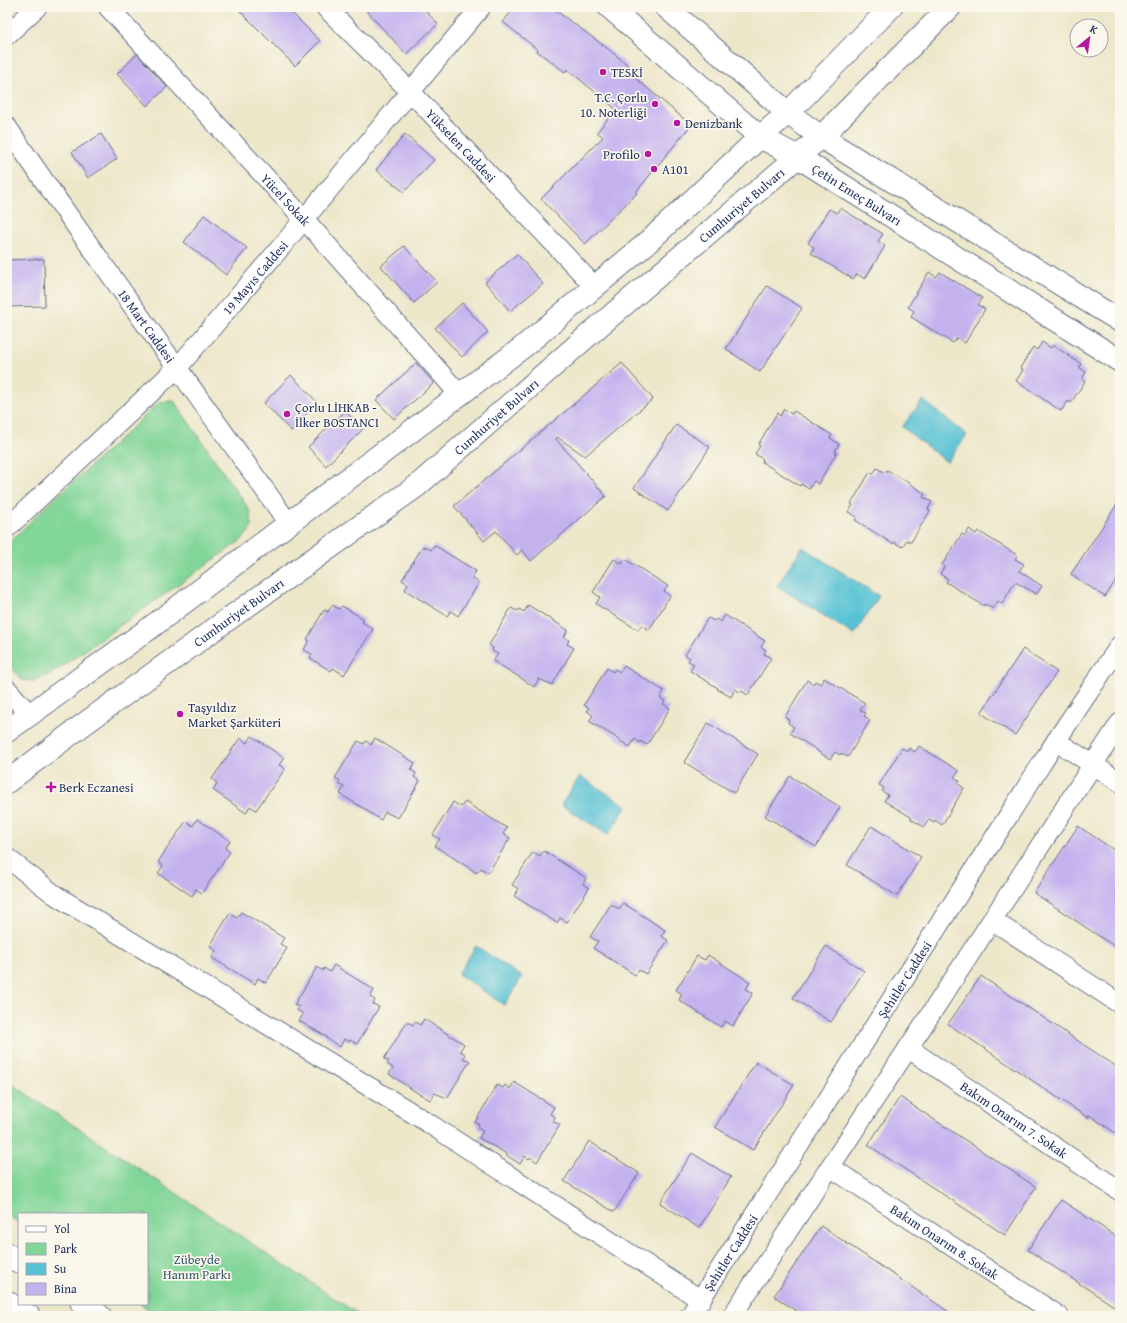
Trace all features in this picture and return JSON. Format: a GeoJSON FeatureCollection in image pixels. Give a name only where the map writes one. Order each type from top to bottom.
{"type":"FeatureCollection","features":[{"type":"Feature","properties":{"kind":"main road","name":"Çetin Emeç Bulvarı"},"geometry":{"type":"LineString","coordinates":[[610,7],[760,137],[798,157],[1120,361]]}},
{"type":"Feature","properties":{"kind":"main road"},"geometry":{"type":"LineString","coordinates":[[666,7],[788,113],[821,137],[1120,321]]}},
{"type":"Feature","properties":{"kind":"main road"},"geometry":{"type":"LineString","coordinates":[[7,731],[150,628],[523,347],[647,243],[760,137],[788,113],[891,7]]}},
{"type":"Feature","properties":{"kind":"main road","name":"Cumhuriyet Bulvarı"},"geometry":{"type":"LineString","coordinates":[[7,782],[80,726],[417,486],[592,332],[821,137],[950,7]]}},
{"type":"Feature","properties":{"kind":"main road"},"geometry":{"type":"LineString","coordinates":[[7,1254],[18,1261]]}},
{"type":"Feature","properties":{"kind":"main road"},"geometry":{"type":"LineString","coordinates":[[7,1302],[29,1316]]}},
{"type":"Feature","properties":{"kind":"main road"},"geometry":{"type":"LineString","coordinates":[[84,1305],[100,1316]]}},
{"type":"Feature","properties":{"kind":"street"},"geometry":{"type":"LineString","coordinates":[[7,35],[37,7]]}},
{"type":"Feature","properties":{"kind":"street","name":"Yücel Sokak"},"geometry":{"type":"LineString","coordinates":[[108,7],[304,219],[460,395]]}},
{"type":"Feature","properties":{"kind":"street","name":"Yükselen Caddesi"},"geometry":{"type":"LineString","coordinates":[[325,7],[410,90],[595,287]]}},
{"type":"Feature","properties":{"kind":"street","name":"19 Mayıs Caddesi"},"geometry":{"type":"LineString","coordinates":[[7,528],[178,367],[481,7]]}},
{"type":"Feature","properties":{"kind":"street","name":"18 Mart Caddesi"},"geometry":{"type":"LineString","coordinates":[[7,127],[64,210],[178,367],[289,524]]}},
{"type":"Feature","properties":{"kind":"street","name":"Şehitler Caddesi"},"geometry":{"type":"LineString","coordinates":[[690,1316],[1056,741],[1120,644]]}},
{"type":"Feature","properties":{"kind":"street"},"geometry":{"type":"LineString","coordinates":[[7,689],[30,715]]}},
{"type":"Feature","properties":{"kind":"street"},"geometry":{"type":"LineString","coordinates":[[732,1316],[1120,723]]}},
{"type":"Feature","properties":{"kind":"street"},"geometry":{"type":"LineString","coordinates":[[1056,741],[1120,782]]}},
{"type":"Feature","properties":{"kind":"street"},"geometry":{"type":"LineString","coordinates":[[7,858],[55,895],[422,1118],[701,1300]]}},
{"type":"Feature","properties":{"kind":"street"},"geometry":{"type":"LineString","coordinates":[[992,920],[1120,1004]]}},
{"type":"Feature","properties":{"kind":"street","name":"Bakım Onarım 7. Sokak"},"geometry":{"type":"LineString","coordinates":[[908,1048],[1120,1191]]}},
{"type":"Feature","properties":{"kind":"street","name":"Bakım Onarım 8. Sokak"},"geometry":{"type":"LineString","coordinates":[[830,1167],[1059,1316]]}},
{"type":"Feature","properties":{"kind":"green space"},"geometry":{"type":"Polygon","coordinates":[[[174,401],[250,511],[252,527],[243,539],[51,674],[34,681],[22,680],[7,662],[7,545],[36,516],[160,402],[174,401]]]}},
{"type":"Feature","properties":{"kind":"green space","name":"Zübeyde Hanım Parkı"},"geometry":{"type":"Polygon","coordinates":[[[7,1081],[361,1316],[158,1316],[142,1305],[148,1305],[148,1213],[18,1213],[18,1222],[7,1215],[7,1081]]]}},
{"type":"Feature","properties":{"kind":"water"},"geometry":{"type":"Polygon","coordinates":[[[923,400],[967,435],[947,462],[902,427],[923,400]]]}},
{"type":"Feature","properties":{"kind":"water"},"geometry":{"type":"Polygon","coordinates":[[[802,547],[879,596],[854,635],[777,586],[802,547]]]}},
{"type":"Feature","properties":{"kind":"water"},"geometry":{"type":"Polygon","coordinates":[[[580,776],[627,806],[608,835],[561,805],[580,776]]]}},
{"type":"Feature","properties":{"kind":"water"},"geometry":{"type":"Polygon","coordinates":[[[476,946],[522,977],[504,1005],[458,974],[476,946]]]}},
{"type":"Feature","properties":{"kind":"building"},"geometry":{"type":"Polygon","coordinates":[[[236,7],[286,7],[320,41],[295,66],[236,7]]]}},
{"type":"Feature","properties":{"kind":"building"},"geometry":{"type":"Polygon","coordinates":[[[363,7],[422,7],[438,24],[406,54],[363,7]]]}},
{"type":"Feature","properties":{"kind":"building"},"geometry":{"type":"Polygon","coordinates":[[[515,7],[551,7],[629,66],[626,70],[691,125],[636,192],[637,193],[585,244],[541,199],[603,137],[597,132],[616,109],[567,69],[565,72],[537,51],[538,50],[503,22],[515,7]]]}},
{"type":"Feature","properties":{"kind":"building"},"geometry":{"type":"Polygon","coordinates":[[[137,54],[167,87],[147,106],[117,74],[137,54]]]}},
{"type":"Feature","properties":{"kind":"building"},"geometry":{"type":"Polygon","coordinates":[[[101,134],[117,159],[88,178],[72,152],[101,134]]]}},
{"type":"Feature","properties":{"kind":"building"},"geometry":{"type":"Polygon","coordinates":[[[405,134],[434,160],[404,192],[376,170],[405,134]]]}},
{"type":"Feature","properties":{"kind":"building"},"geometry":{"type":"Polygon","coordinates":[[[840,208],[883,234],[878,241],[885,246],[865,279],[857,274],[853,279],[811,253],[814,247],[808,243],[829,209],[837,213],[840,208]]]}},
{"type":"Feature","properties":{"kind":"building"},"geometry":{"type":"Polygon","coordinates":[[[204,215],[247,248],[226,275],[184,242],[204,215]]]}},
{"type":"Feature","properties":{"kind":"building"},"geometry":{"type":"Polygon","coordinates":[[[404,246],[437,282],[414,303],[381,266],[404,246]]]}},
{"type":"Feature","properties":{"kind":"building"},"geometry":{"type":"Polygon","coordinates":[[[517,254],[543,284],[510,311],[485,282],[517,254]]]}},
{"type":"Feature","properties":{"kind":"building"},"geometry":{"type":"Polygon","coordinates":[[[44,259],[45,306],[7,307],[7,260],[44,259]]]}},
{"type":"Feature","properties":{"kind":"building"},"geometry":{"type":"Polygon","coordinates":[[[929,272],[936,277],[940,272],[982,298],[978,305],[985,309],[965,343],[957,338],[953,343],[911,317],[914,311],[908,307],[929,272]]]}},
{"type":"Feature","properties":{"kind":"building"},"geometry":{"type":"Polygon","coordinates":[[[767,286],[802,308],[760,372],[726,349],[767,286]]]}},
{"type":"Feature","properties":{"kind":"building"},"geometry":{"type":"Polygon","coordinates":[[[462,303],[488,332],[462,357],[435,328],[462,303]]]}},
{"type":"Feature","properties":{"kind":"building"},"geometry":{"type":"Polygon","coordinates":[[[1042,342],[1051,348],[1053,345],[1081,364],[1079,367],[1086,372],[1082,379],[1085,381],[1071,403],[1068,401],[1061,411],[1016,381],[1023,370],[1020,368],[1033,347],[1037,350],[1042,342]]]}},
{"type":"Feature","properties":{"kind":"building"},"geometry":{"type":"Polygon","coordinates":[[[416,363],[434,383],[394,419],[376,400],[416,363]]]}},
{"type":"Feature","properties":{"kind":"building"},"geometry":{"type":"Polygon","coordinates":[[[622,363],[653,399],[585,456],[557,437],[556,439],[606,496],[531,561],[522,550],[517,555],[496,531],[484,541],[454,506],[622,363]]]}},
{"type":"Feature","properties":{"kind":"building"},"geometry":{"type":"Polygon","coordinates":[[[291,375],[317,402],[291,431],[264,403],[291,375]]]}},
{"type":"Feature","properties":{"kind":"building"},"geometry":{"type":"Polygon","coordinates":[[[784,409],[792,414],[794,411],[832,435],[830,438],[839,444],[835,451],[837,452],[818,484],[814,481],[809,489],[801,484],[800,486],[762,462],[763,459],[755,454],[760,446],[758,445],[777,413],[780,416],[784,409]]]}},
{"type":"Feature","properties":{"kind":"building"},"geometry":{"type":"Polygon","coordinates":[[[345,411],[363,429],[326,466],[308,447],[345,411]]]}},
{"type":"Feature","properties":{"kind":"building"},"geometry":{"type":"Polygon","coordinates":[[[676,425],[710,447],[668,511],[634,488],[676,425]]]}},
{"type":"Feature","properties":{"kind":"building"},"geometry":{"type":"Polygon","coordinates":[[[877,468],[885,473],[887,470],[909,483],[925,494],[923,497],[932,502],[928,509],[930,511],[911,542],[907,540],[902,547],[894,542],[893,544],[855,520],[857,517],[848,512],[853,505],[851,504],[870,472],[873,474],[877,468]]]}},
{"type":"Feature","properties":{"kind":"building"},"geometry":{"type":"Polygon","coordinates":[[[1120,500],[1120,574],[1105,597],[1071,574],[1120,500]]]}},
{"type":"Feature","properties":{"kind":"building"},"geometry":{"type":"Polygon","coordinates":[[[969,529],[976,534],[978,531],[1017,555],[1015,559],[1024,564],[1019,571],[1042,586],[1037,594],[1015,582],[1002,604],[998,601],[993,609],[985,604],[984,606],[946,582],[948,579],[940,574],[944,567],[942,565],[962,534],[965,536],[969,529]]]}},
{"type":"Feature","properties":{"kind":"building"},"geometry":{"type":"Polygon","coordinates":[[[434,545],[476,571],[472,578],[479,583],[458,616],[451,611],[447,616],[405,590],[408,584],[402,580],[423,546],[431,550],[434,545]]]}},
{"type":"Feature","properties":{"kind":"building"},"geometry":{"type":"Polygon","coordinates":[[[614,559],[622,564],[625,559],[668,586],[664,591],[670,596],[649,630],[642,625],[638,630],[596,604],[600,597],[593,592],[614,559]]]}},
{"type":"Feature","properties":{"kind":"building"},"geometry":{"type":"Polygon","coordinates":[[[332,605],[339,609],[342,606],[364,619],[362,622],[373,629],[344,675],[333,668],[331,671],[310,658],[312,654],[304,650],[309,640],[307,639],[324,610],[328,612],[332,605]]]}},
{"type":"Feature","properties":{"kind":"building"},"geometry":{"type":"Polygon","coordinates":[[[528,605],[568,630],[564,637],[569,640],[567,644],[574,648],[552,685],[539,679],[534,687],[493,661],[498,654],[492,651],[493,648],[489,645],[511,608],[517,611],[519,609],[524,612],[528,605]]]}},
{"type":"Feature","properties":{"kind":"building"},"geometry":{"type":"Polygon","coordinates":[[[725,615],[765,641],[761,647],[766,650],[764,654],[771,658],[748,695],[735,689],[731,697],[717,689],[718,688],[690,671],[694,664],[688,661],[690,658],[685,655],[708,618],[714,621],[716,619],[721,622],[725,615]]]}},
{"type":"Feature","properties":{"kind":"building"},"geometry":{"type":"Polygon","coordinates":[[[1023,649],[1057,672],[1015,735],[981,713],[1023,649]]]}},
{"type":"Feature","properties":{"kind":"building"},"geometry":{"type":"Polygon","coordinates":[[[624,666],[664,691],[660,698],[665,701],[663,704],[670,708],[647,745],[640,741],[640,743],[635,739],[630,747],[617,739],[589,721],[593,715],[587,711],[589,708],[584,705],[607,668],[613,672],[615,669],[620,672],[624,666]]]}},
{"type":"Feature","properties":{"kind":"building"},"geometry":{"type":"Polygon","coordinates":[[[824,678],[865,703],[860,710],[866,713],[864,716],[870,720],[848,757],[841,753],[840,755],[835,752],[830,759],[817,751],[790,733],[794,727],[788,723],[789,720],[785,717],[807,680],[813,684],[815,681],[821,684],[824,678]]]}},
{"type":"Feature","properties":{"kind":"building"},"geometry":{"type":"Polygon","coordinates":[[[708,723],[758,754],[734,793],[684,762],[708,723]]]}},
{"type":"Feature","properties":{"kind":"building"},"geometry":{"type":"Polygon","coordinates":[[[252,736],[284,758],[279,765],[285,769],[256,810],[250,806],[246,813],[213,790],[217,783],[212,779],[240,738],[247,743],[252,736]]]}},
{"type":"Feature","properties":{"kind":"building"},"geometry":{"type":"Polygon","coordinates":[[[375,738],[415,763],[411,770],[416,773],[414,777],[420,781],[398,818],[385,812],[381,820],[340,794],[344,787],[338,784],[340,781],[335,778],[358,741],[364,744],[366,741],[371,745],[375,738]]]}},
{"type":"Feature","properties":{"kind":"building"},"geometry":{"type":"Polygon","coordinates":[[[919,746],[959,771],[954,777],[960,781],[958,784],[964,788],[942,825],[935,820],[934,822],[929,819],[924,827],[911,819],[911,817],[884,801],[888,795],[882,791],[884,788],[879,785],[902,748],[908,751],[909,748],[915,752],[919,746]]]}},
{"type":"Feature","properties":{"kind":"building"},"geometry":{"type":"Polygon","coordinates":[[[790,776],[840,807],[816,847],[765,816],[790,776]]]}},
{"type":"Feature","properties":{"kind":"building"},"geometry":{"type":"Polygon","coordinates":[[[453,802],[461,807],[465,802],[507,828],[503,834],[510,838],[488,873],[481,868],[477,873],[435,846],[440,839],[433,835],[453,802]]]}},
{"type":"Feature","properties":{"kind":"building"},"geometry":{"type":"Polygon","coordinates":[[[197,819],[230,841],[225,848],[230,852],[202,893],[196,889],[192,896],[158,873],[163,866],[158,862],[186,821],[193,826],[197,819]]]}},
{"type":"Feature","properties":{"kind":"building"},"geometry":{"type":"Polygon","coordinates":[[[871,826],[921,857],[897,896],[847,865],[871,826]]]}},
{"type":"Feature","properties":{"kind":"building"},"geometry":{"type":"Polygon","coordinates":[[[1078,826],[1120,854],[1120,950],[1034,893],[1078,826]]]}},
{"type":"Feature","properties":{"kind":"building"},"geometry":{"type":"Polygon","coordinates":[[[544,851],[586,878],[583,884],[589,888],[567,922],[560,918],[557,923],[514,896],[519,889],[512,885],[533,852],[540,856],[544,851]]]}},
{"type":"Feature","properties":{"kind":"building"},"geometry":{"type":"Polygon","coordinates":[[[623,903],[665,930],[661,936],[668,940],[646,974],[639,970],[635,975],[593,948],[598,941],[590,937],[611,904],[619,909],[623,903]]]}},
{"type":"Feature","properties":{"kind":"building"},"geometry":{"type":"Polygon","coordinates":[[[241,912],[284,938],[280,944],[287,948],[266,983],[258,978],[255,984],[212,958],[216,951],[210,946],[230,913],[237,918],[241,912]]]}},
{"type":"Feature","properties":{"kind":"building"},"geometry":{"type":"Polygon","coordinates":[[[826,946],[864,971],[831,1022],[793,998],[826,946]]]}},
{"type":"Feature","properties":{"kind":"building"},"geometry":{"type":"Polygon","coordinates":[[[708,955],[750,982],[746,989],[753,993],[733,1026],[725,1021],[721,1027],[679,1000],[682,994],[676,990],[697,956],[705,960],[708,955]]]}},
{"type":"Feature","properties":{"kind":"building"},"geometry":{"type":"Polygon","coordinates":[[[334,965],[374,990],[370,997],[375,1000],[373,1004],[379,1007],[357,1044],[350,1040],[349,1042],[344,1039],[340,1047],[326,1038],[327,1037],[299,1021],[303,1014],[297,1010],[299,1007],[294,1005],[317,967],[323,971],[324,968],[330,972],[334,965]]]}},
{"type":"Feature","properties":{"kind":"building"},"geometry":{"type":"Polygon","coordinates":[[[981,976],[1120,1069],[1120,1136],[1089,1115],[1088,1118],[948,1024],[981,976]]]}},
{"type":"Feature","properties":{"kind":"building"},"geometry":{"type":"Polygon","coordinates":[[[424,1019],[464,1044],[460,1051],[465,1054],[463,1058],[470,1061],[447,1098],[435,1093],[430,1100],[416,1092],[389,1074],[393,1068],[387,1064],[389,1061],[384,1059],[407,1022],[413,1025],[415,1022],[420,1025],[424,1019]]]}},
{"type":"Feature","properties":{"kind":"building"},"geometry":{"type":"Polygon","coordinates":[[[756,1062],[794,1085],[753,1150],[715,1127],[756,1062]]]}},
{"type":"Feature","properties":{"kind":"building"},"geometry":{"type":"Polygon","coordinates":[[[514,1082],[554,1107],[550,1114],[555,1117],[553,1121],[560,1125],[537,1162],[530,1157],[529,1159],[525,1156],[520,1164],[506,1155],[507,1154],[479,1138],[483,1131],[477,1128],[479,1125],[475,1122],[497,1085],[503,1088],[505,1085],[510,1089],[514,1082]]]}},
{"type":"Feature","properties":{"kind":"building"},"geometry":{"type":"Polygon","coordinates":[[[900,1097],[1036,1187],[1005,1235],[868,1145],[900,1097]]]}},
{"type":"Feature","properties":{"kind":"building"},"geometry":{"type":"Polygon","coordinates":[[[589,1141],[639,1173],[614,1212],[564,1181],[589,1141]]]}},
{"type":"Feature","properties":{"kind":"building"},"geometry":{"type":"Polygon","coordinates":[[[692,1153],[731,1177],[699,1228],[660,1203],[692,1153]]]}},
{"type":"Feature","properties":{"kind":"building"},"geometry":{"type":"Polygon","coordinates":[[[1061,1200],[1120,1239],[1120,1310],[1028,1250],[1061,1200]]]}},
{"type":"Feature","properties":{"kind":"building"},"geometry":{"type":"Polygon","coordinates":[[[821,1226],[955,1316],[804,1316],[774,1296],[821,1226]]]}},
{"type":"Feature","properties":{"kind":"place","name":"TESKİ"},"geometry":{"type":"Point","coordinates":[603,72]}},
{"type":"Feature","properties":{"kind":"place","name":"T.C. Çorlu 10. Noterliği"},"geometry":{"type":"Point","coordinates":[655,104]}},
{"type":"Feature","properties":{"kind":"place","name":"Denizbank"},"geometry":{"type":"Point","coordinates":[677,123]}},
{"type":"Feature","properties":{"kind":"place","name":"Profilo"},"geometry":{"type":"Point","coordinates":[648,154]}},
{"type":"Feature","properties":{"kind":"place","name":"A101"},"geometry":{"type":"Point","coordinates":[654,169]}},
{"type":"Feature","properties":{"kind":"place","name":"Çorlu LİHKAB - İlker BOSTANCI"},"geometry":{"type":"Point","coordinates":[287,414]}},
{"type":"Feature","properties":{"kind":"place","name":"Taşyıldız Market Şarküteri"},"geometry":{"type":"Point","coordinates":[180,714]}},
{"type":"Feature","properties":{"kind":"place","name":"Berk Eczanesi"},"geometry":{"type":"Point","coordinates":[51,787]}}]}
